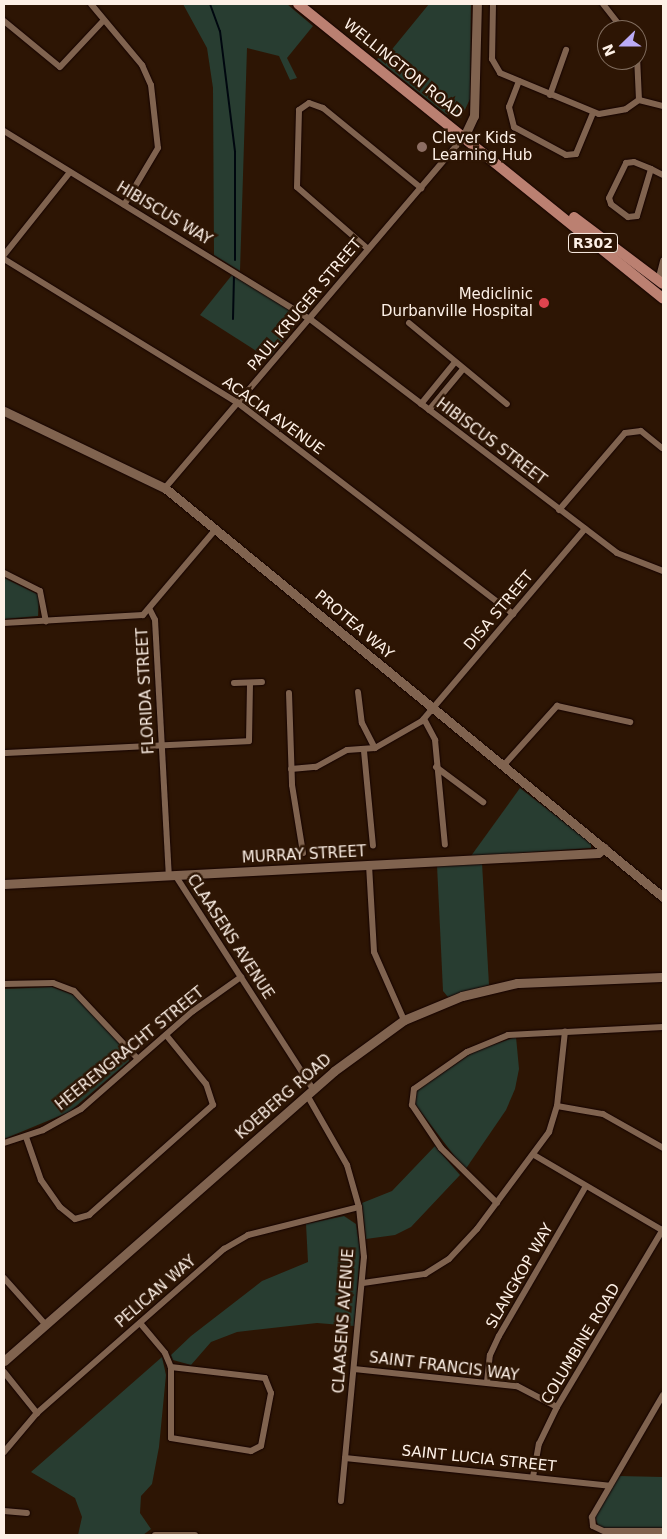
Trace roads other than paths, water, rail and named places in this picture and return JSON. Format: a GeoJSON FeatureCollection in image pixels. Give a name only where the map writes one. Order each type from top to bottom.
{"type":"FeatureCollection","features":[{"type":"Feature","properties":{"kind":"main road","name":"WELLINGTON ROAD"},"geometry":{"type":"LineString","coordinates":[[298,4],[538,194],[663,298]]}},
{"type":"Feature","properties":{"kind":"main road","name":"WELLINGTON ROAD"},"geometry":{"type":"LineString","coordinates":[[538,194],[658,278]]}},
{"type":"Feature","properties":{"kind":"street"},"geometry":{"type":"LineString","coordinates":[[91,4],[146,70],[158,136],[157,152],[124,205]]}},
{"type":"Feature","properties":{"kind":"street"},"geometry":{"type":"LineString","coordinates":[[464,137],[475,110],[477,4]]}},
{"type":"Feature","properties":{"kind":"street"},"geometry":{"type":"LineString","coordinates":[[493,4],[493,63],[500,73],[593,113],[608,114],[639,100],[663,106]]}},
{"type":"Feature","properties":{"kind":"street"},"geometry":{"type":"LineString","coordinates":[[603,4],[615,20]]}},
{"type":"Feature","properties":{"kind":"street"},"geometry":{"type":"LineString","coordinates":[[4,20],[60,67],[104,20]]}},
{"type":"Feature","properties":{"kind":"street"},"geometry":{"type":"LineString","coordinates":[[550,95],[566,50]]}},
{"type":"Feature","properties":{"kind":"street"},"geometry":{"type":"LineString","coordinates":[[638,70],[639,100]]}},
{"type":"Feature","properties":{"kind":"street"},"geometry":{"type":"LineString","coordinates":[[519,82],[509,107],[514,127],[566,155],[576,154],[593,113]]}},
{"type":"Feature","properties":{"kind":"street"},"geometry":{"type":"LineString","coordinates":[[368,250],[297,186],[298,110],[309,103],[323,108],[421,188]]}},
{"type":"Feature","properties":{"kind":"street","name":"HIBISCUS WAY"},"geometry":{"type":"LineString","coordinates":[[4,131],[310,319]]}},
{"type":"Feature","properties":{"kind":"street","name":"PAUL KRUGER STREET"},"geometry":{"type":"LineString","coordinates":[[165,488],[464,137]]}},
{"type":"Feature","properties":{"kind":"street"},"geometry":{"type":"LineString","coordinates":[[651,170],[638,216],[628,217],[611,204],[609,198],[624,164],[631,162],[651,170],[663,175]]}},
{"type":"Feature","properties":{"kind":"street"},"geometry":{"type":"LineString","coordinates":[[4,257],[70,172]]}},
{"type":"Feature","properties":{"kind":"street","name":"ACACIA AVENUE"},"geometry":{"type":"LineString","coordinates":[[4,257],[238,403],[513,614]]}},
{"type":"Feature","properties":{"kind":"street"},"geometry":{"type":"LineString","coordinates":[[648,286],[658,278],[663,260]]}},
{"type":"Feature","properties":{"kind":"street","name":"HIBISCUS STREET"},"geometry":{"type":"LineString","coordinates":[[310,319],[559,510],[628,560],[663,571]]}},
{"type":"Feature","properties":{"kind":"street"},"geometry":{"type":"LineString","coordinates":[[409,323],[507,404]]}},
{"type":"Feature","properties":{"kind":"street"},"geometry":{"type":"LineString","coordinates":[[421,404],[455,362]]}},
{"type":"Feature","properties":{"kind":"street"},"geometry":{"type":"LineString","coordinates":[[429,410],[463,369]]}},
{"type":"Feature","properties":{"kind":"street","name":"PROTEA WAY"},"geometry":{"type":"LineString","coordinates":[[4,411],[165,488],[663,897]]}},
{"type":"Feature","properties":{"kind":"street"},"geometry":{"type":"LineString","coordinates":[[559,510],[625,433],[641,431],[662,448]]}},
{"type":"Feature","properties":{"kind":"street","name":"FLORIDA STREET"},"geometry":{"type":"LineString","coordinates":[[172,875],[162,748],[155,620],[150,610],[216,529]]}},
{"type":"Feature","properties":{"kind":"street","name":"DISA STREET"},"geometry":{"type":"LineString","coordinates":[[424,719],[585,529]]}},
{"type":"Feature","properties":{"kind":"street"},"geometry":{"type":"LineString","coordinates":[[4,573],[40,591],[46,621]]}},
{"type":"Feature","properties":{"kind":"street"},"geometry":{"type":"LineString","coordinates":[[4,623],[140,616],[150,610]]}},
{"type":"Feature","properties":{"kind":"street"},"geometry":{"type":"LineString","coordinates":[[4,753],[162,748],[248,741],[252,738],[250,682]]}},
{"type":"Feature","properties":{"kind":"street"},"geometry":{"type":"LineString","coordinates":[[234,683],[262,682]]}},
{"type":"Feature","properties":{"kind":"street"},"geometry":{"type":"LineString","coordinates":[[358,692],[362,723],[375,748]]}},
{"type":"Feature","properties":{"kind":"street"},"geometry":{"type":"LineString","coordinates":[[289,693],[291,770],[303,853]]}},
{"type":"Feature","properties":{"kind":"street"},"geometry":{"type":"LineString","coordinates":[[503,766],[557,706],[630,722]]}},
{"type":"Feature","properties":{"kind":"street"},"geometry":{"type":"LineString","coordinates":[[291,770],[316,767],[348,750],[364,751],[375,748],[424,719],[434,740],[445,845]]}},
{"type":"Feature","properties":{"kind":"street"},"geometry":{"type":"LineString","coordinates":[[364,751],[373,846]]}},
{"type":"Feature","properties":{"kind":"street"},"geometry":{"type":"LineString","coordinates":[[436,767],[483,802]]}},
{"type":"Feature","properties":{"kind":"street","name":"MURRAY STREET"},"geometry":{"type":"LineString","coordinates":[[4,884],[598,852],[604,848]]}},
{"type":"Feature","properties":{"kind":"street"},"geometry":{"type":"LineString","coordinates":[[369,865],[374,952],[404,1020]]}},
{"type":"Feature","properties":{"kind":"street","name":"CLAASENS AVENUE"},"geometry":{"type":"LineString","coordinates":[[172,875],[241,978],[310,1092],[347,1165],[359,1207],[362,1283],[341,1501]]}},
{"type":"Feature","properties":{"kind":"street","name":"KOEBERG ROAD"},"geometry":{"type":"LineString","coordinates":[[4,1361],[310,1092],[404,1020],[462,996],[510,985],[642,976],[663,972]]}},
{"type":"Feature","properties":{"kind":"street","name":"KOEBERG ROAD"},"geometry":{"type":"LineString","coordinates":[[642,976],[663,978]]}},
{"type":"Feature","properties":{"kind":"street","name":"HEERENGRACHT STREET"},"geometry":{"type":"LineString","coordinates":[[4,1143],[26,1138],[81,1109],[166,1036],[241,978]]}},
{"type":"Feature","properties":{"kind":"street"},"geometry":{"type":"LineString","coordinates":[[4,984],[53,983],[74,990],[138,1059]]}},
{"type":"Feature","properties":{"kind":"street"},"geometry":{"type":"LineString","coordinates":[[497,1203],[441,1148],[412,1105],[412,1092],[491,1040],[524,1032],[663,1027]]}},
{"type":"Feature","properties":{"kind":"street"},"geometry":{"type":"LineString","coordinates":[[362,1283],[414,1278],[436,1268],[461,1247],[497,1203],[534,1155],[557,1106],[565,1031]]}},
{"type":"Feature","properties":{"kind":"street"},"geometry":{"type":"LineString","coordinates":[[26,1138],[41,1180],[60,1207],[75,1219],[88,1215],[213,1105],[206,1084],[166,1036]]}},
{"type":"Feature","properties":{"kind":"street"},"geometry":{"type":"LineString","coordinates":[[557,1106],[603,1114],[663,1148]]}},
{"type":"Feature","properties":{"kind":"street"},"geometry":{"type":"LineString","coordinates":[[534,1155],[663,1230]]}},
{"type":"Feature","properties":{"kind":"street","name":"SLANGKOP WAY"},"geometry":{"type":"LineString","coordinates":[[487,1382],[490,1355],[499,1336],[586,1186]]}},
{"type":"Feature","properties":{"kind":"street","name":"PELICAN WAY"},"geometry":{"type":"LineString","coordinates":[[4,1452],[37,1413],[236,1242],[359,1207]]}},
{"type":"Feature","properties":{"kind":"street","name":"COLUMBINE ROAD"},"geometry":{"type":"LineString","coordinates":[[533,1477],[539,1444],[557,1407],[663,1230]]}},
{"type":"Feature","properties":{"kind":"street"},"geometry":{"type":"LineString","coordinates":[[4,1278],[45,1324]]}},
{"type":"Feature","properties":{"kind":"street"},"geometry":{"type":"LineString","coordinates":[[140,1323],[165,1352],[171,1367],[167,1428],[173,1440],[251,1451],[261,1446],[271,1392],[265,1378],[171,1367]]}},
{"type":"Feature","properties":{"kind":"street","name":"SAINT FRANCIS WAY"},"geometry":{"type":"LineString","coordinates":[[354,1369],[517,1386],[557,1407]]}},
{"type":"Feature","properties":{"kind":"street"},"geometry":{"type":"LineString","coordinates":[[4,1372],[37,1413]]}},
{"type":"Feature","properties":{"kind":"street"},"geometry":{"type":"LineString","coordinates":[[612,1535],[602,1531],[591,1520],[663,1395]]}},
{"type":"Feature","properties":{"kind":"street","name":"SAINT LUCIA STREET"},"geometry":{"type":"LineString","coordinates":[[345,1458],[610,1486]]}},
{"type":"Feature","properties":{"kind":"street"},"geometry":{"type":"LineString","coordinates":[[4,1511],[27,1513]]}},
{"type":"Feature","properties":{"kind":"street"},"geometry":{"type":"LineString","coordinates":[[602,1531],[663,1531]]}},
{"type":"Feature","properties":{"kind":"street"},"geometry":{"type":"LineString","coordinates":[[155,1535],[195,1535]]}},
{"type":"Feature","properties":{"kind":"waterway"},"geometry":{"type":"LineString","coordinates":[[210,4],[220,31],[235,152],[235,260]]}},
{"type":"Feature","properties":{"kind":"waterway"},"geometry":{"type":"LineString","coordinates":[[233,319],[234,276]]}},
{"type":"Feature","properties":{"kind":"place","name":"Clever Kids Learning Hub"},"geometry":{"type":"Point","coordinates":[422,147]}},
{"type":"Feature","properties":{"kind":"place","name":"Mediclinic Durbanville Hospital"},"geometry":{"type":"Point","coordinates":[544,303]}}]}
